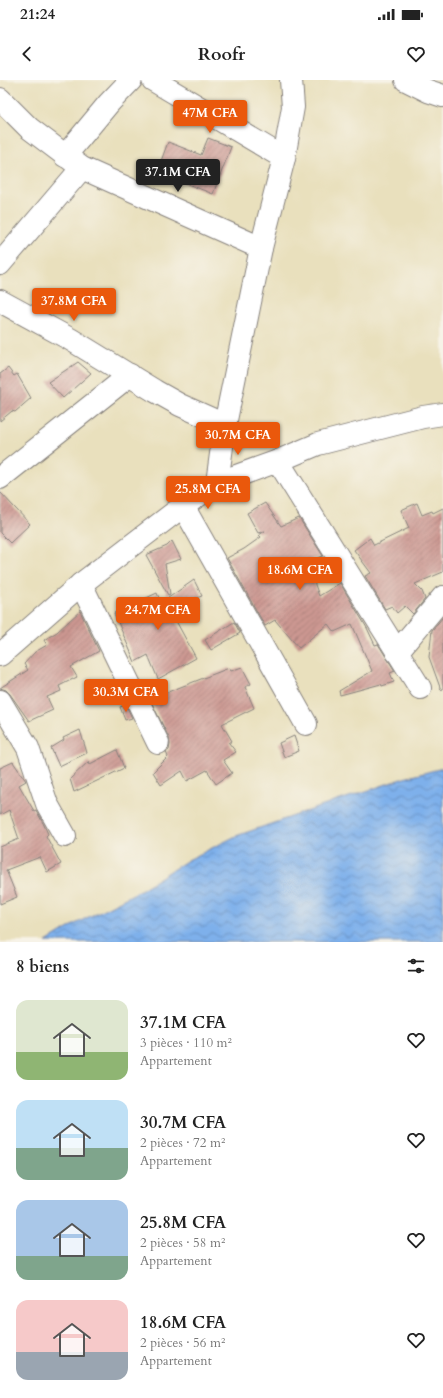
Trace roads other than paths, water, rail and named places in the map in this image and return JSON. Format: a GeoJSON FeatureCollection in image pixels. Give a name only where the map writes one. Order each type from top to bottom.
{"type":"FeatureCollection","features":[{"type":"Feature","properties":{"kind":"street"},"geometry":{"type":"LineString","coordinates":[[0,264],[74,162],[109,103],[131,80]]}},
{"type":"Feature","properties":{"kind":"street"},"geometry":{"type":"LineString","coordinates":[[153,80],[284,158]]}},
{"type":"Feature","properties":{"kind":"street"},"geometry":{"type":"LineString","coordinates":[[217,483],[225,425],[261,248],[284,158],[293,107],[291,80]]}},
{"type":"Feature","properties":{"kind":"street"},"geometry":{"type":"LineString","coordinates":[[406,80],[428,91],[443,96]]}},
{"type":"Feature","properties":{"kind":"street"},"geometry":{"type":"LineString","coordinates":[[0,99],[29,128],[74,162],[261,248]]}},
{"type":"Feature","properties":{"kind":"street"},"geometry":{"type":"LineString","coordinates":[[0,301],[51,328],[155,391],[225,425]]}},
{"type":"Feature","properties":{"kind":"street"},"geometry":{"type":"LineString","coordinates":[[0,478],[130,375]]}},
{"type":"Feature","properties":{"kind":"street"},"geometry":{"type":"LineString","coordinates":[[0,655],[81,584],[183,506],[217,483],[278,461],[318,444],[423,417],[443,414]]}},
{"type":"Feature","properties":{"kind":"street"},"geometry":{"type":"LineString","coordinates":[[278,461],[420,688]]}},
{"type":"Feature","properties":{"kind":"street"},"geometry":{"type":"LineString","coordinates":[[183,506],[306,724]]}},
{"type":"Feature","properties":{"kind":"street"},"geometry":{"type":"LineString","coordinates":[[81,584],[158,743]]}},
{"type":"Feature","properties":{"kind":"street"},"geometry":{"type":"LineString","coordinates":[[397,652],[443,597]]}},
{"type":"Feature","properties":{"kind":"street"},"geometry":{"type":"LineString","coordinates":[[0,701],[28,748],[47,804],[65,836]]}},
{"type":"Feature","properties":{"kind":"water"},"geometry":{"type":"Polygon","coordinates":[[[443,768],[443,942],[46,942],[77,923],[139,891],[188,860],[236,836],[404,778],[443,768]]]}}]}
